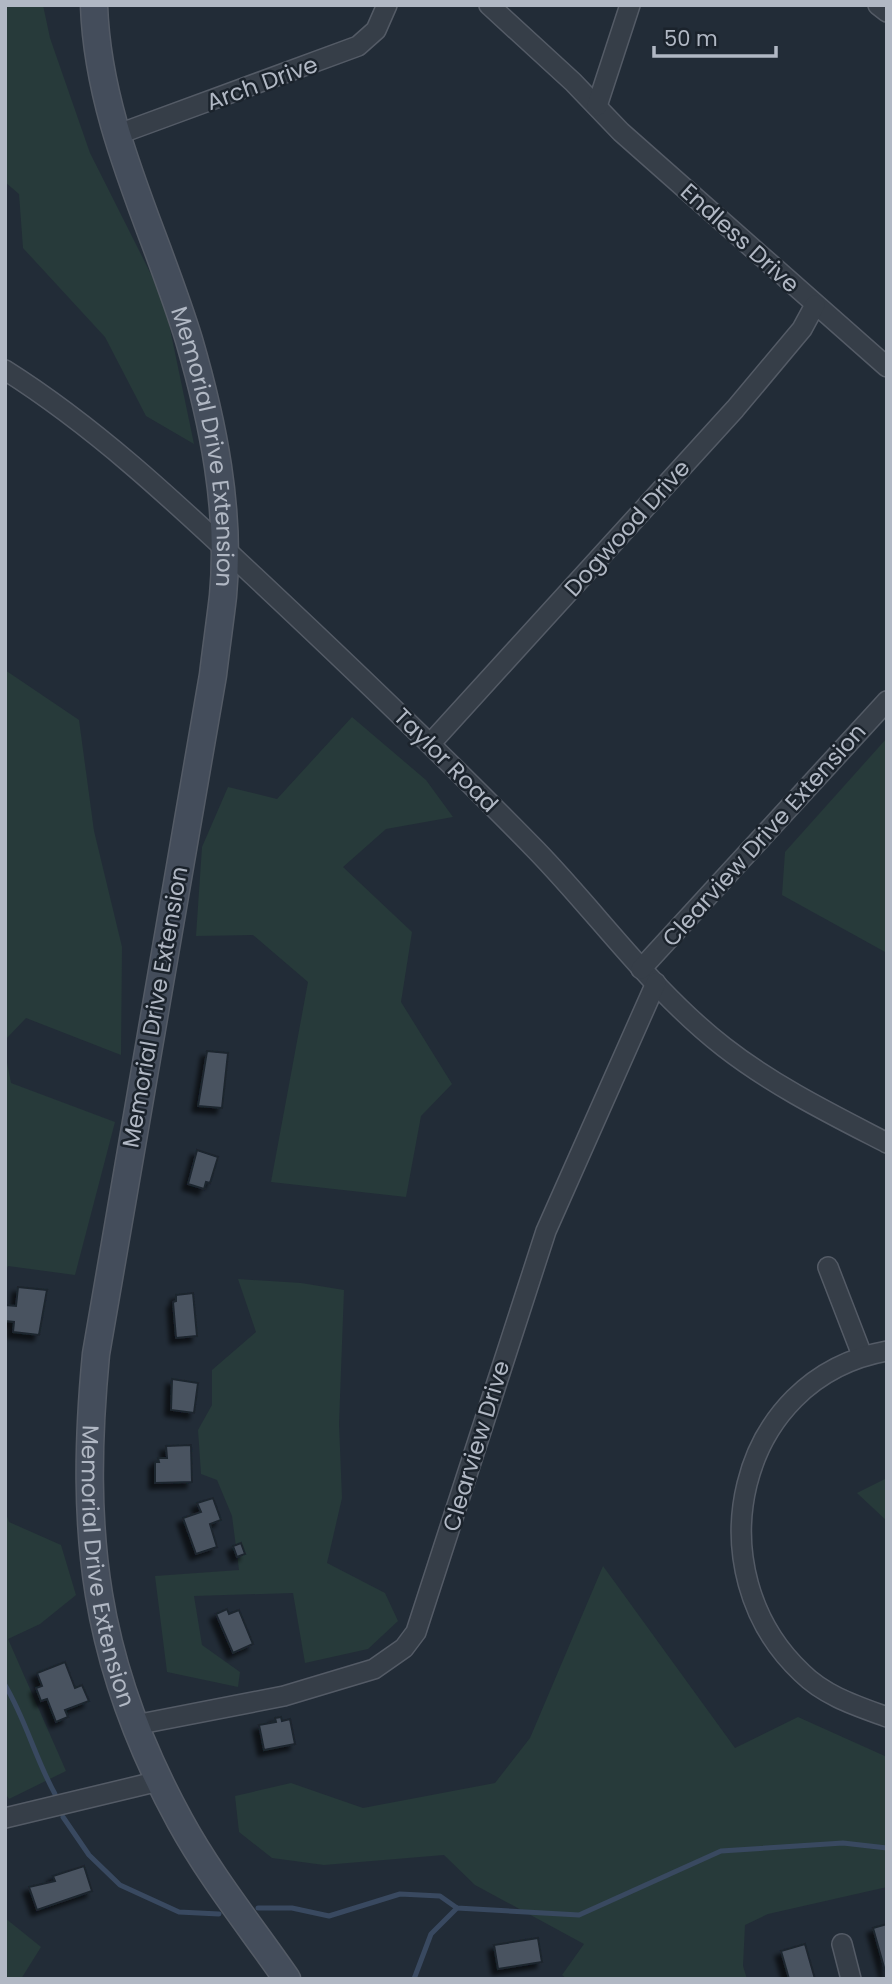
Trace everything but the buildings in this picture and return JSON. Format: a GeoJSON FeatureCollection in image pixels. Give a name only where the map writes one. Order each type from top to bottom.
{"type":"FeatureCollection","features":[{"type":"Feature","properties":{"kind":"street","name":"Memorial Drive Extension"},"geometry":{"type":"LineString","coordinates":[[94,5],[103,80],[116,135],[188,337],[207,405],[221,486],[223,594],[213,675],[105,1298],[90,1412],[88,1509],[94,1575],[111,1657],[159,1781],[210,1870],[287,1979]]}},
{"type":"Feature","properties":{"kind":"street","name":"Arch Drive"},"geometry":{"type":"LineString","coordinates":[[116,135],[358,46],[376,30],[387,5]]}},
{"type":"Feature","properties":{"kind":"street","name":"Endless Drive"},"geometry":{"type":"LineString","coordinates":[[489,5],[815,305],[887,367]]}},
{"type":"Feature","properties":{"kind":"street"},"geometry":{"type":"LineString","coordinates":[[597,106],[631,5]]}},
{"type":"Feature","properties":{"kind":"street"},"geometry":{"type":"LineString","coordinates":[[878,5],[887,12]]}},
{"type":"Feature","properties":{"kind":"street","name":"Dogwood Drive"},"geometry":{"type":"LineString","coordinates":[[431,743],[735,410],[802,329],[815,305]]}},
{"type":"Feature","properties":{"kind":"street","name":"Taylor Road"},"geometry":{"type":"LineString","coordinates":[[5,370],[108,446],[222,546],[431,743],[548,862],[641,969],[695,1022],[752,1068],[887,1143]]}},
{"type":"Feature","properties":{"kind":"street","name":"Clearview Drive Extension"},"geometry":{"type":"LineString","coordinates":[[641,969],[887,701]]}},
{"type":"Feature","properties":{"kind":"street","name":"Clearview Drive"},"geometry":{"type":"LineString","coordinates":[[135,1724],[284,1696],[374,1669],[404,1648],[416,1632],[546,1231],[656,983]]}},
{"type":"Feature","properties":{"kind":"street"},"geometry":{"type":"LineString","coordinates":[[828,1267],[862,1355]]}},
{"type":"Feature","properties":{"kind":"street"},"geometry":{"type":"LineString","coordinates":[[887,1351],[862,1355],[832,1371],[801,1394],[770,1430],[758,1451],[743,1495],[739,1545],[742,1568],[757,1615],[788,1660],[826,1692],[887,1717]]}},
{"type":"Feature","properties":{"kind":"street"},"geometry":{"type":"LineString","coordinates":[[5,1818],[159,1781]]}},
{"type":"Feature","properties":{"kind":"street"},"geometry":{"type":"LineString","coordinates":[[842,1944],[851,1979]]}},
{"type":"Feature","properties":{"kind":"shaded area"},"geometry":{"type":"Polygon","coordinates":[[[5,5],[43,5],[50,38],[90,153],[164,300],[194,444],[146,416],[105,337],[23,248],[19,194],[5,182],[5,5]]]}},
{"type":"Feature","properties":{"kind":"shaded area"},"geometry":{"type":"Polygon","coordinates":[[[5,670],[79,720],[94,831],[122,947],[121,1055],[26,1018],[5,1040],[5,670]]]}},
{"type":"Feature","properties":{"kind":"shaded area"},"geometry":{"type":"Polygon","coordinates":[[[352,717],[426,780],[453,817],[386,829],[343,867],[412,932],[401,1002],[452,1084],[421,1116],[406,1197],[271,1182],[308,982],[253,935],[196,936],[202,847],[228,787],[277,799],[352,717]]]}},
{"type":"Feature","properties":{"kind":"shaded area"},"geometry":{"type":"Polygon","coordinates":[[[887,738],[887,953],[782,895],[785,852],[887,738]]]}},
{"type":"Feature","properties":{"kind":"shaded area"},"geometry":{"type":"Polygon","coordinates":[[[5,1052],[11,1083],[115,1122],[75,1275],[8,1266],[5,1272],[5,1052]]]}},
{"type":"Feature","properties":{"kind":"shaded area"},"geometry":{"type":"Polygon","coordinates":[[[238,1279],[301,1283],[344,1290],[339,1424],[342,1498],[327,1563],[385,1593],[398,1621],[368,1649],[305,1663],[293,1593],[194,1596],[202,1645],[240,1672],[238,1687],[167,1672],[155,1576],[239,1570],[232,1516],[217,1480],[201,1474],[198,1430],[212,1405],[212,1370],[256,1332],[238,1279]]]}},
{"type":"Feature","properties":{"kind":"shaded area"},"geometry":{"type":"Polygon","coordinates":[[[887,1478],[887,1521],[857,1493],[887,1478]]]}},
{"type":"Feature","properties":{"kind":"shaded area"},"geometry":{"type":"Polygon","coordinates":[[[5,1511],[9,1522],[61,1545],[76,1595],[40,1624],[8,1639],[66,1771],[9,1799],[5,1793],[5,1511]]]}},
{"type":"Feature","properties":{"kind":"shaded area"},"geometry":{"type":"Polygon","coordinates":[[[603,1566],[735,1748],[798,1717],[887,1757],[887,1887],[768,1914],[745,1925],[743,1966],[747,1979],[567,1979],[562,1975],[584,1944],[475,1885],[444,1855],[324,1865],[272,1858],[239,1832],[235,1796],[291,1783],[363,1808],[495,1783],[530,1738],[603,1566]]]}},
{"type":"Feature","properties":{"kind":"shaded area"},"geometry":{"type":"Polygon","coordinates":[[[5,1918],[41,1947],[21,1979],[5,1979],[5,1918]]]}},
{"type":"Feature","properties":{"kind":"waterway"},"geometry":{"type":"LineString","coordinates":[[5,1685],[55,1794]]}},
{"type":"Feature","properties":{"kind":"waterway"},"geometry":{"type":"LineString","coordinates":[[63,1817],[89,1855],[120,1885],[179,1912],[219,1914]]}},
{"type":"Feature","properties":{"kind":"waterway"},"geometry":{"type":"LineString","coordinates":[[258,1908],[292,1908],[329,1916],[400,1894],[440,1896],[457,1908],[579,1915],[721,1851],[843,1843],[887,1848]]}},
{"type":"Feature","properties":{"kind":"waterway"},"geometry":{"type":"LineString","coordinates":[[414,1979],[431,1934],[457,1908]]}}]}
